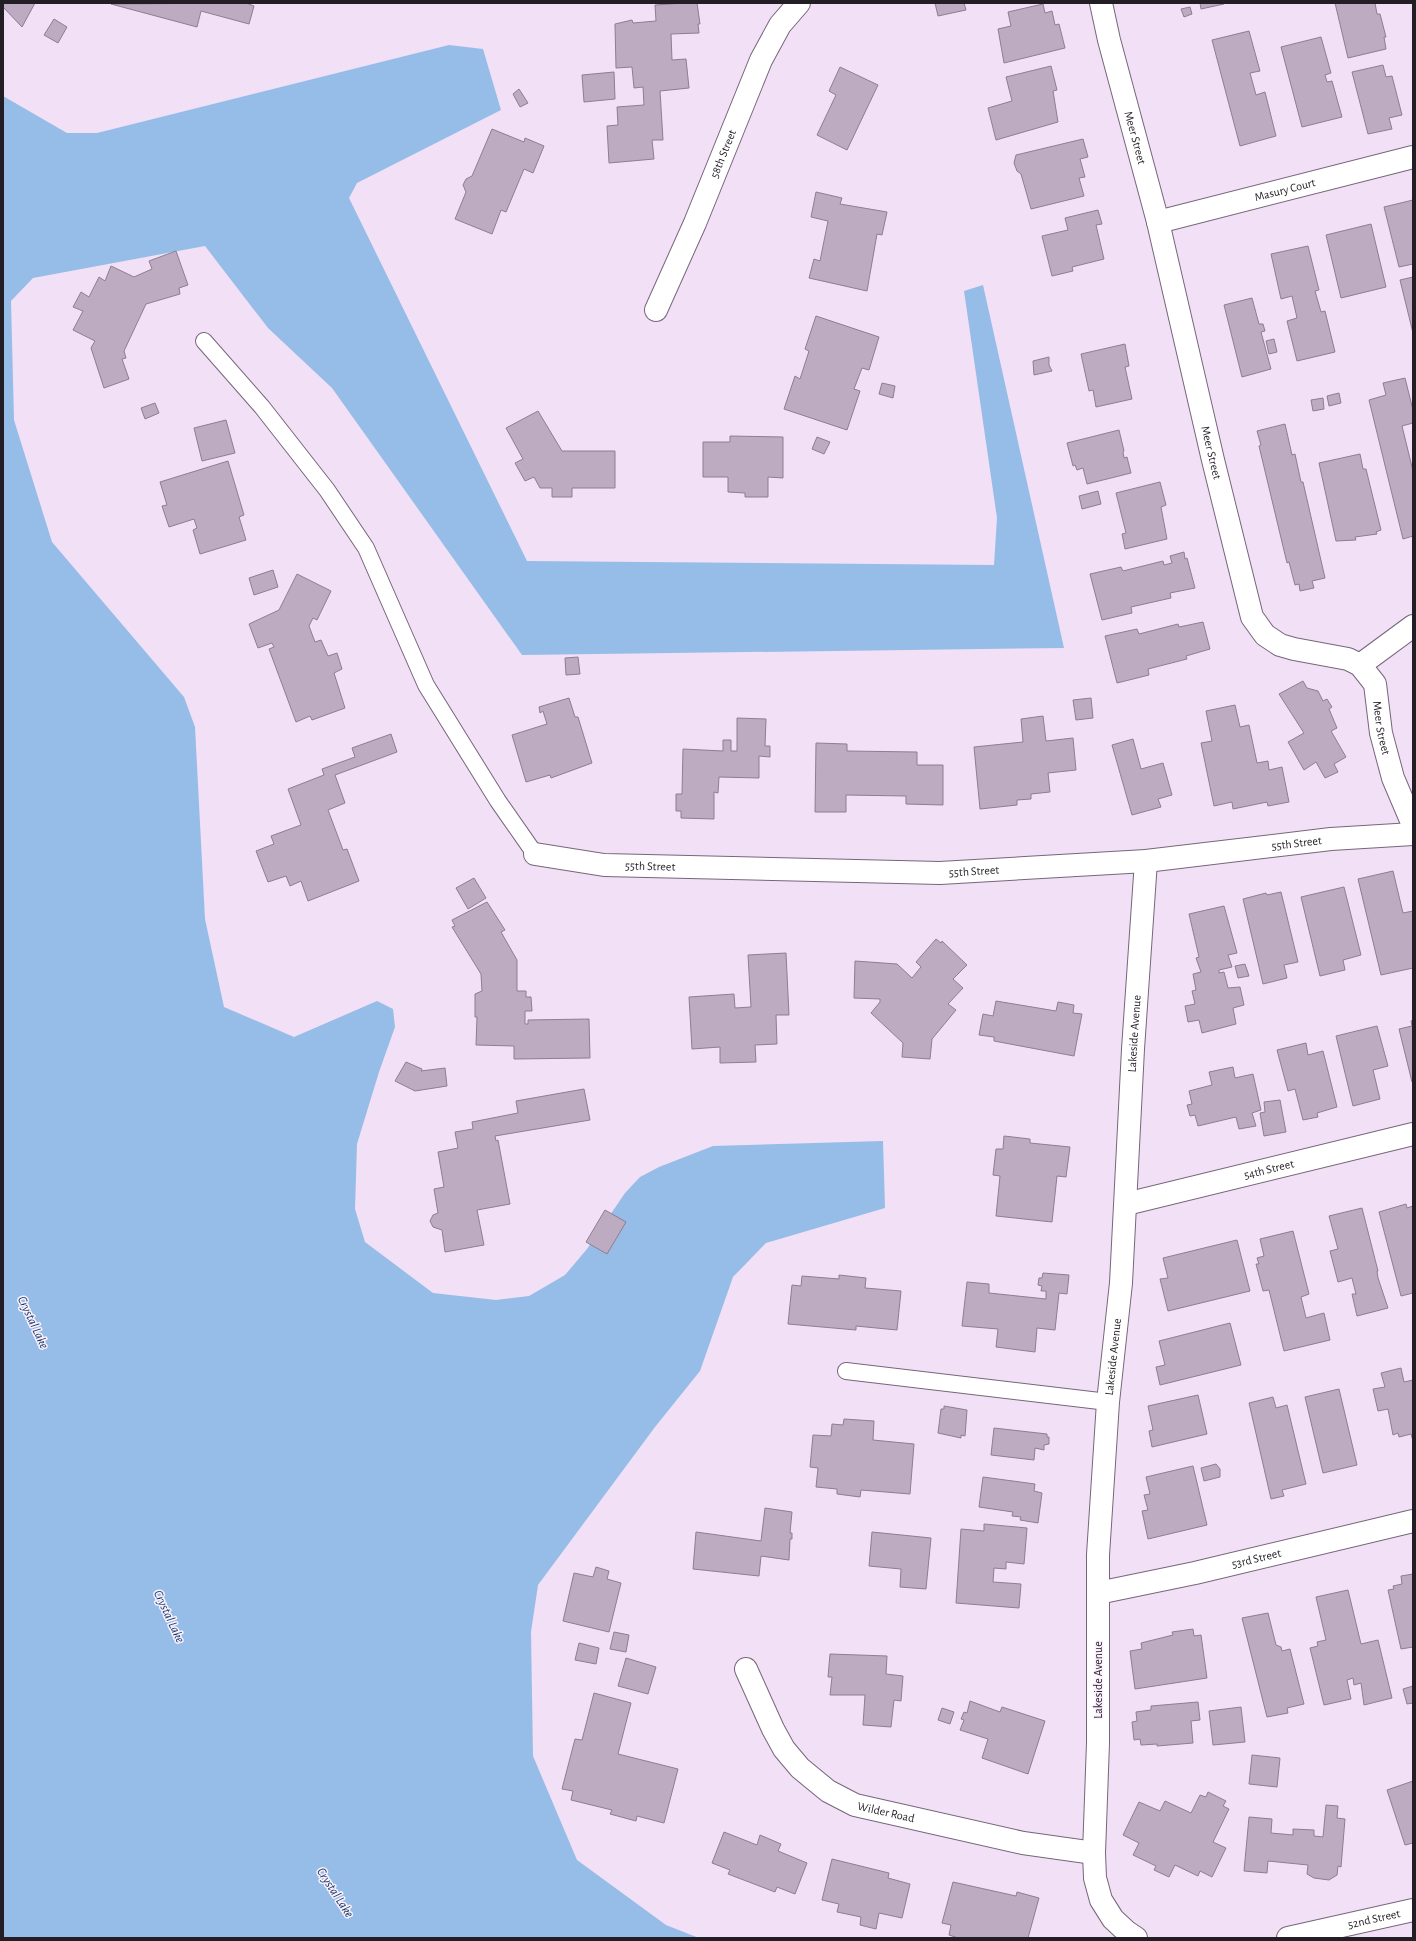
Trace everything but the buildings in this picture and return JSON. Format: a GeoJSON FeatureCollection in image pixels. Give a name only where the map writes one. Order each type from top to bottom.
{"type":"FeatureCollection","features":[{"type":"Feature","properties":{"kind":"street","name":"58th Street"},"geometry":{"type":"LineString","coordinates":[[656,310],[695,223],[762,60],[780,25],[799,3]]}},
{"type":"Feature","properties":{"kind":"street","name":"Meer Street"},"geometry":{"type":"LineString","coordinates":[[1101,3],[1109,40],[1158,222],[1213,460],[1252,617],[1265,635],[1280,645],[1294,650],[1342,657],[1360,666],[1374,684],[1383,740],[1393,778],[1413,825]]}},
{"type":"Feature","properties":{"kind":"street","name":"Masury Court"},"geometry":{"type":"LineString","coordinates":[[1158,222],[1413,158]]}},
{"type":"Feature","properties":{"kind":"street"},"geometry":{"type":"LineString","coordinates":[[1360,666],[1413,626]]}},
{"type":"Feature","properties":{"kind":"street","name":"55th Street"},"geometry":{"type":"LineString","coordinates":[[535,854],[604,865],[940,873],[1146,861],[1331,840],[1413,834]]}},
{"type":"Feature","properties":{"kind":"street","name":"Lakeside Avenue"},"geometry":{"type":"LineString","coordinates":[[1094,1853],[1098,1743],[1098,1554],[1108,1402],[1121,1283],[1133,1049],[1146,861]]}},
{"type":"Feature","properties":{"kind":"street","name":"54th Street"},"geometry":{"type":"LineString","coordinates":[[1126,1204],[1413,1134]]}},
{"type":"Feature","properties":{"kind":"street","name":"53rd Street"},"geometry":{"type":"LineString","coordinates":[[1098,1593],[1195,1573],[1413,1521]]}},
{"type":"Feature","properties":{"kind":"street","name":"Wilder Road"},"geometry":{"type":"LineString","coordinates":[[746,1669],[784,1749],[800,1768],[828,1791],[855,1805],[1023,1843],[1094,1853]]}},
{"type":"Feature","properties":{"kind":"street"},"geometry":{"type":"LineString","coordinates":[[1094,1853],[1095,1878],[1101,1900],[1113,1919],[1136,1938]]}},
{"type":"Feature","properties":{"kind":"street","name":"52nd Street"},"geometry":{"type":"LineString","coordinates":[[1288,1938],[1413,1910]]}},
{"type":"Feature","properties":{"kind":"lane"},"geometry":{"type":"LineString","coordinates":[[204,341],[262,407],[327,490],[366,548],[426,684],[498,801],[535,854]]}},
{"type":"Feature","properties":{"kind":"lane"},"geometry":{"type":"LineString","coordinates":[[846,1371],[1108,1402]]}},
{"type":"Feature","properties":{"kind":"water","name":"Crystal Lake"},"geometry":{"type":"Polygon","coordinates":[[[449,45],[483,49],[501,110],[357,183],[349,198],[527,561],[994,565],[997,518],[964,291],[983,285],[1064,648],[522,655],[332,388],[268,328],[205,246],[33,278],[11,301],[14,420],[52,542],[184,697],[195,727],[205,919],[224,1007],[294,1037],[377,1001],[393,1009],[395,1027],[379,1072],[357,1144],[355,1209],[365,1242],[433,1293],[496,1300],[529,1296],[565,1275],[587,1249],[625,1193],[640,1177],[659,1167],[713,1146],[883,1141],[885,1208],[766,1243],[733,1277],[700,1371],[655,1427],[538,1585],[531,1632],[533,1756],[577,1860],[666,1925],[699,1938],[3,1938],[3,96],[67,133],[97,133],[449,45]]]}}]}
